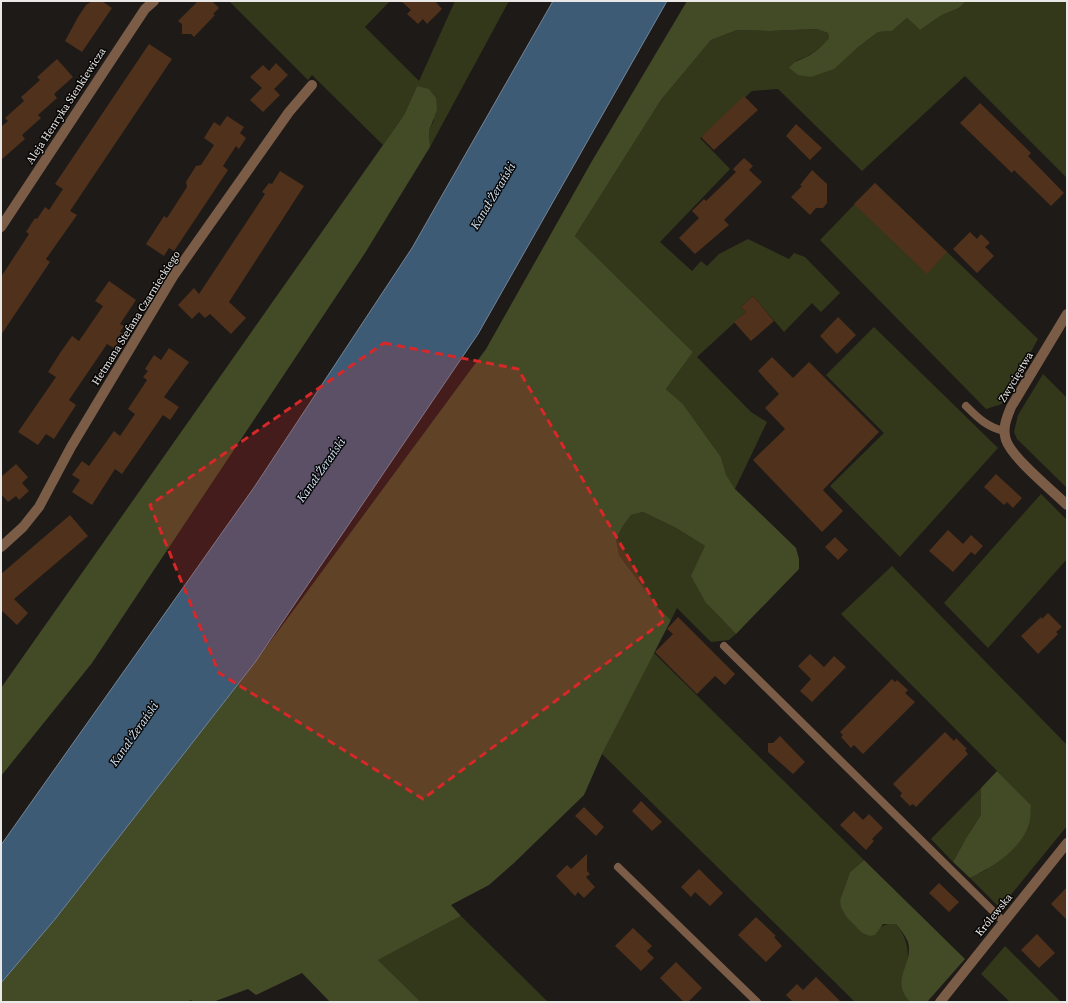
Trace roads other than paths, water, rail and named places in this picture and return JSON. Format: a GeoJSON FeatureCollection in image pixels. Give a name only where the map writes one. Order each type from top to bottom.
{"type":"FeatureCollection","features":[{"type":"Feature","properties":{"kind":"street","name":"Aleja Henryka Sienkiewicza"},"geometry":{"type":"LineString","coordinates":[[1,227],[145,9],[154,1]]}},
{"type":"Feature","properties":{"kind":"street","name":"Hetmana Stefana Czarnieckiego"},"geometry":{"type":"LineString","coordinates":[[1,547],[23,527],[39,507],[71,447],[174,275],[286,117],[312,85]]}},
{"type":"Feature","properties":{"kind":"street","name":"Zwycięstwa"},"geometry":{"type":"LineString","coordinates":[[1004,431],[1006,419],[1011,407],[1067,314]]}},
{"type":"Feature","properties":{"kind":"street"},"geometry":{"type":"LineString","coordinates":[[1004,431],[1006,440],[1011,450],[1067,505]]}},
{"type":"Feature","properties":{"kind":"street","name":"Królewska"},"geometry":{"type":"LineString","coordinates":[[940,1002],[1067,843]]}},
{"type":"Feature","properties":{"kind":"lane"},"geometry":{"type":"LineString","coordinates":[[966,406],[983,422],[992,428],[1004,431]]}},
{"type":"Feature","properties":{"kind":"lane"},"geometry":{"type":"LineString","coordinates":[[724,646],[1004,921]]}},
{"type":"Feature","properties":{"kind":"lane"},"geometry":{"type":"LineString","coordinates":[[618,866],[757,1002]]}},
{"type":"Feature","properties":{"kind":"water","name":"Kanał Żerański"},"geometry":{"type":"Polygon","coordinates":[[[553,1],[667,1],[478,334],[256,661],[56,918],[1,983],[1,845],[255,486],[412,248],[553,1]]]}}]}
